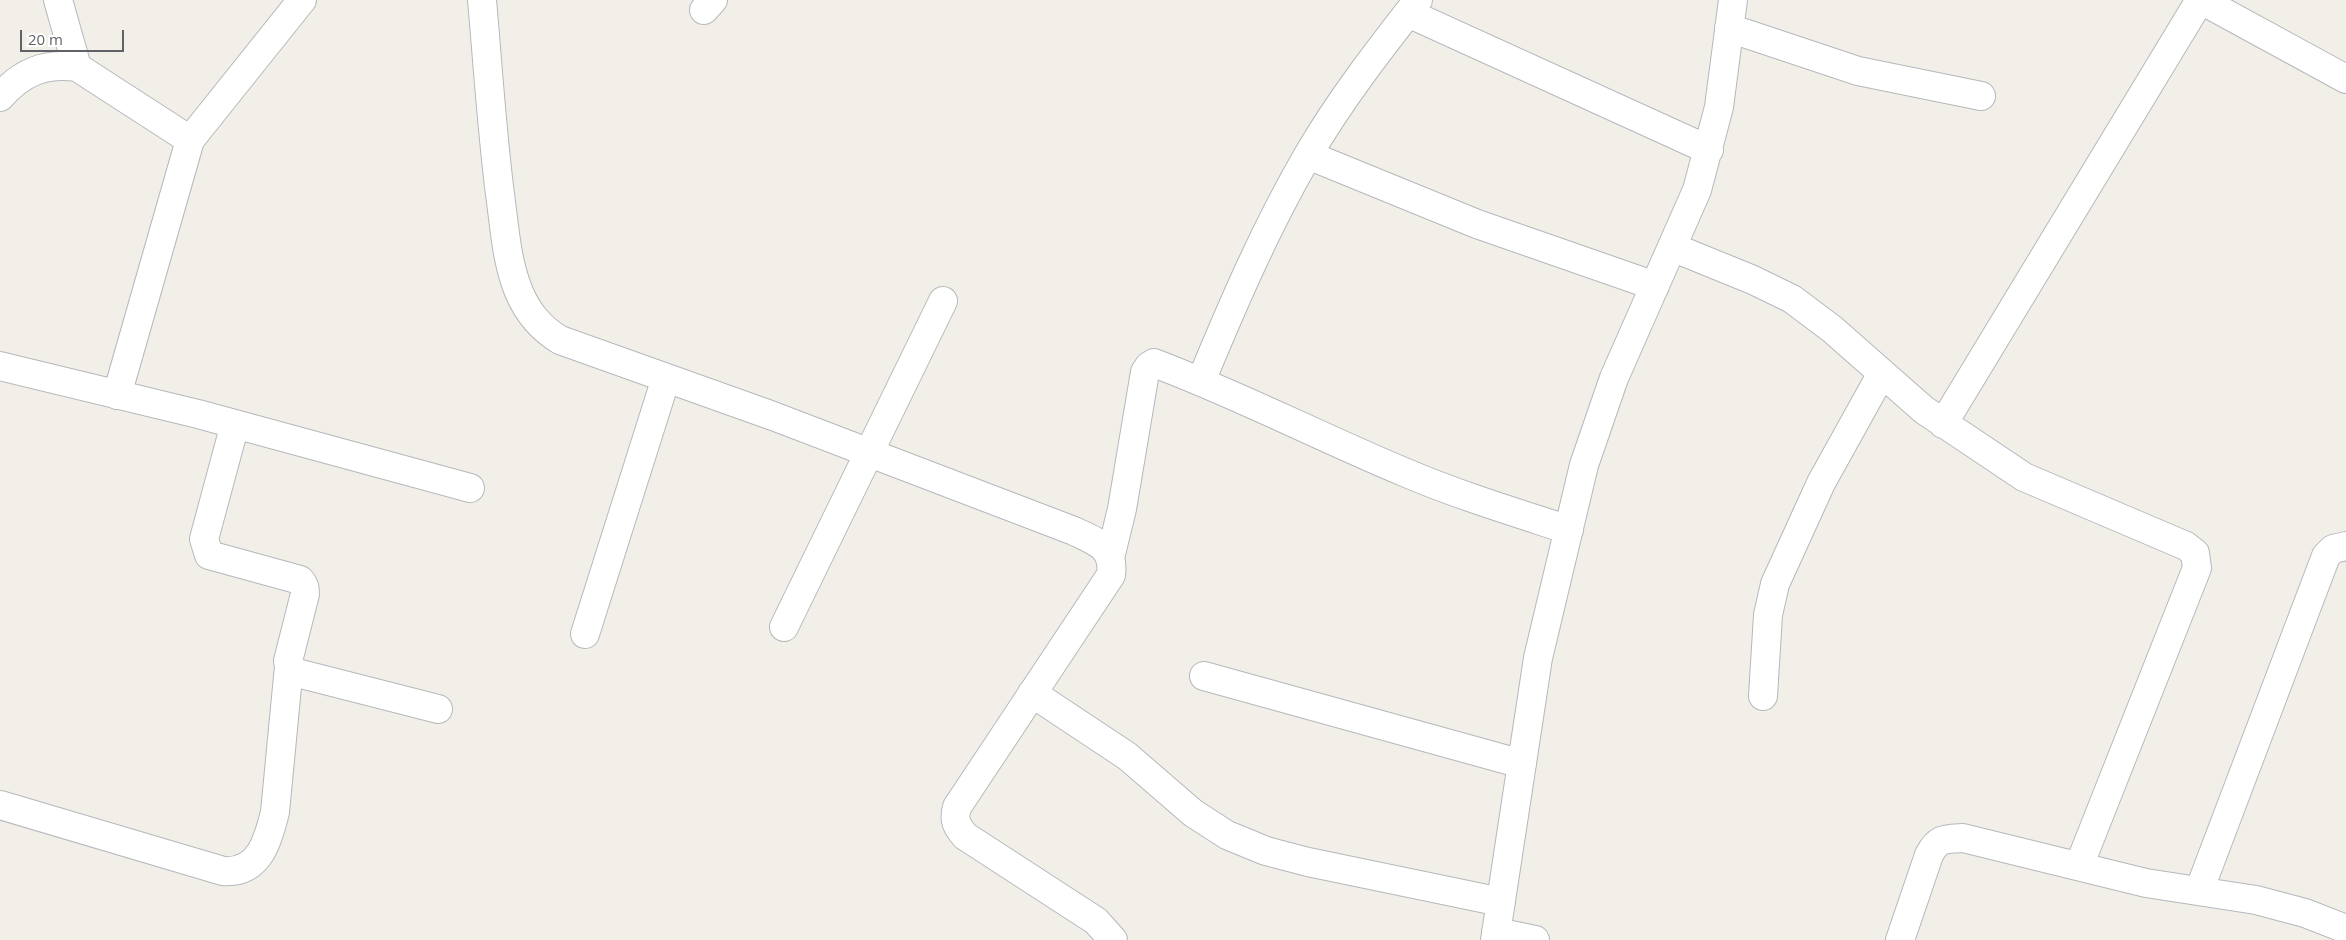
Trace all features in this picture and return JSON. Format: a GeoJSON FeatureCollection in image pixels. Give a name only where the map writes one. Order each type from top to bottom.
{"type":"FeatureCollection","features":[{"type":"Feature","properties":{"kind":"street"},"geometry":{"type":"LineString","coordinates":[[58,0],[76,67]]}},
{"type":"Feature","properties":{"kind":"street"},"geometry":{"type":"LineString","coordinates":[[117,395],[190,140],[302,0]]}},
{"type":"Feature","properties":{"kind":"street"},"geometry":{"type":"LineString","coordinates":[[482,0],[497,174],[509,262],[519,292],[530,313],[543,330],[560,340],[868,453],[1074,532],[1105,548],[1113,563],[1111,575],[957,808],[954,818],[956,825],[965,836],[1096,921],[1113,940]]}},
{"type":"Feature","properties":{"kind":"street"},"geometry":{"type":"LineString","coordinates":[[1535,940],[1496,936],[1538,658],[1584,464],[1614,378],[1697,190],[1709,150],[1720,108],[1728,28],[1733,0]]}},
{"type":"Feature","properties":{"kind":"street"},"geometry":{"type":"LineString","coordinates":[[1944,424],[2201,0],[2346,79]]}},
{"type":"Feature","properties":{"kind":"street"},"geometry":{"type":"LineString","coordinates":[[1201,381],[1237,293],[1272,220],[1308,155],[1342,100],[1413,7],[1709,150]]}},
{"type":"Feature","properties":{"kind":"street"},"geometry":{"type":"LineString","coordinates":[[1728,28],[1858,71],[1981,96]]}},
{"type":"Feature","properties":{"kind":"street"},"geometry":{"type":"LineString","coordinates":[[0,97],[9,86],[25,75],[55,64],[76,67],[190,140]]}},
{"type":"Feature","properties":{"kind":"street"},"geometry":{"type":"LineString","coordinates":[[1308,155],[1477,224],[1655,286]]}},
{"type":"Feature","properties":{"kind":"street"},"geometry":{"type":"LineString","coordinates":[[1672,247],[1753,280],[1792,299],[1825,324],[1924,410],[2024,477],[2186,546],[2195,553],[2197,568],[2079,866]]}},
{"type":"Feature","properties":{"kind":"street"},"geometry":{"type":"LineString","coordinates":[[784,627],[943,301]]}},
{"type":"Feature","properties":{"kind":"street"},"geometry":{"type":"LineString","coordinates":[[1110,558],[1122,509],[1145,372],[1154,363],[1201,381],[1407,474],[1569,530]]}},
{"type":"Feature","properties":{"kind":"street"},"geometry":{"type":"LineString","coordinates":[[0,366],[235,424],[470,488]]}},
{"type":"Feature","properties":{"kind":"street"},"geometry":{"type":"LineString","coordinates":[[1763,696],[1768,615],[1775,584],[1821,483],[1882,373]]}},
{"type":"Feature","properties":{"kind":"street"},"geometry":{"type":"LineString","coordinates":[[585,634],[666,378]]}},
{"type":"Feature","properties":{"kind":"street"},"geometry":{"type":"LineString","coordinates":[[0,805],[223,871],[237,872],[250,865],[262,852],[270,833],[275,812],[288,661],[305,594],[305,587],[300,580],[215,558],[209,555],[206,549],[204,540],[235,424]]}},
{"type":"Feature","properties":{"kind":"street"},"geometry":{"type":"LineString","coordinates":[[2199,891],[2326,556],[2333,549],[2346,546]]}},
{"type":"Feature","properties":{"kind":"street"},"geometry":{"type":"LineString","coordinates":[[289,666],[297,673],[438,710]]}},
{"type":"Feature","properties":{"kind":"street"},"geometry":{"type":"LineString","coordinates":[[1204,676],[1522,764]]}},
{"type":"Feature","properties":{"kind":"street"},"geometry":{"type":"LineString","coordinates":[[1032,694],[1128,756],[1194,813],[1227,835],[1266,851],[1308,862],[1501,902]]}},
{"type":"Feature","properties":{"kind":"street"},"geometry":{"type":"LineString","coordinates":[[1900,940],[1929,855],[1935,843],[1944,839],[1963,838],[2146,883],[2256,900],[2305,914],[2346,929]]}}]}
